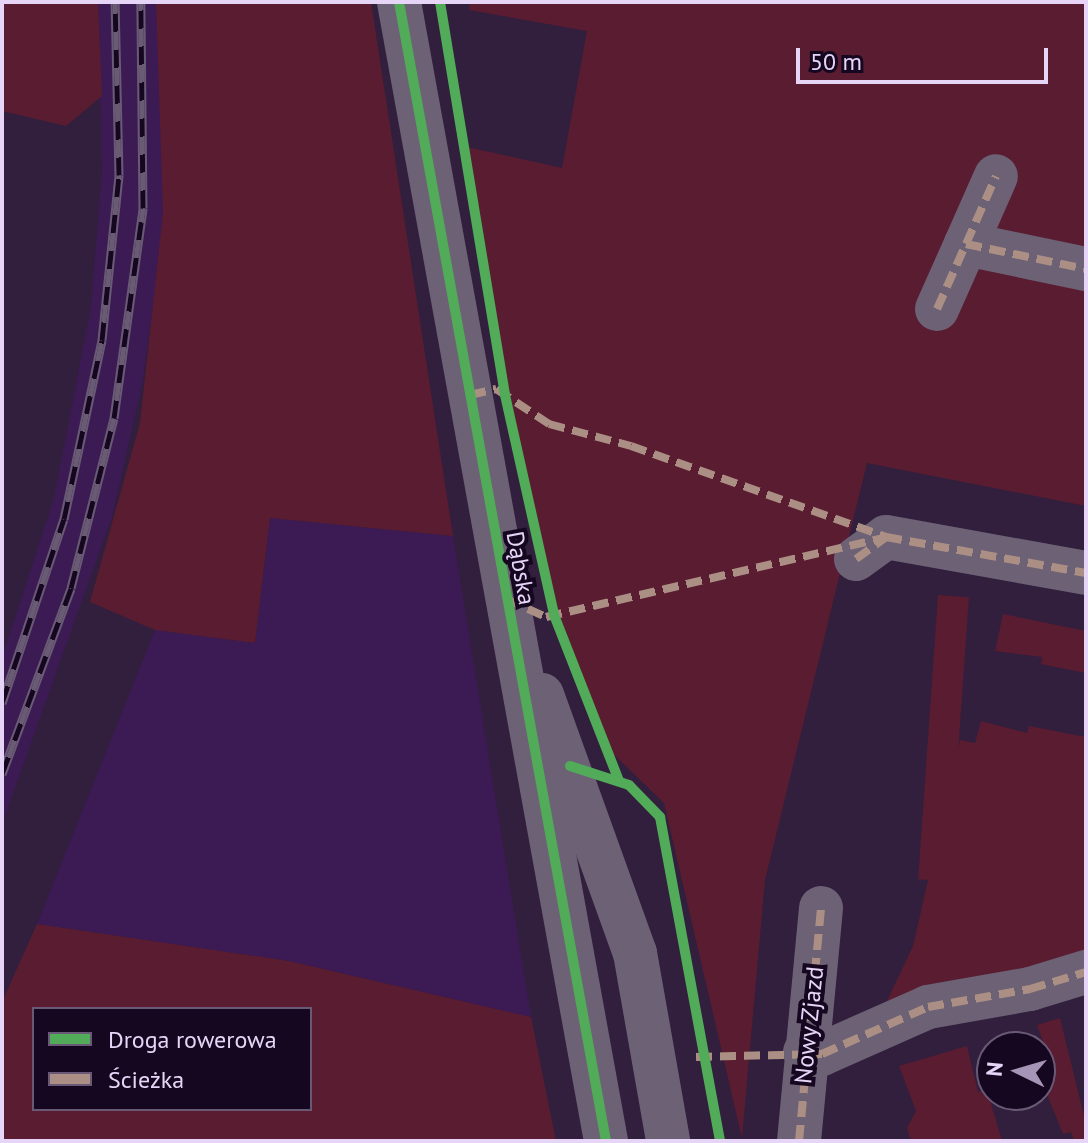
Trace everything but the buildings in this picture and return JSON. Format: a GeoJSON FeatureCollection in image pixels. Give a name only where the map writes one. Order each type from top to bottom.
{"type":"FeatureCollection","features":[{"type":"Feature","properties":{"kind":"street","name":"Dąbska"},"geometry":{"type":"LineString","coordinates":[[399,2],[606,1141]]}},
{"type":"Feature","properties":{"kind":"street"},"geometry":{"type":"LineString","coordinates":[[937,309],[996,176]]}},
{"type":"Feature","properties":{"kind":"street"},"geometry":{"type":"LineString","coordinates":[[966,244],[1086,269]]}},
{"type":"Feature","properties":{"kind":"street"},"geometry":{"type":"LineString","coordinates":[[856,559],[886,537],[1086,573]]}},
{"type":"Feature","properties":{"kind":"street","name":"Dąbska"},"geometry":{"type":"LineString","coordinates":[[506,599],[635,953],[668,1141]]}},
{"type":"Feature","properties":{"kind":"street","name":"Nowy Zjazd"},"geometry":{"type":"LineString","coordinates":[[799,1141],[821,908]]}},
{"type":"Feature","properties":{"kind":"street"},"geometry":{"type":"LineString","coordinates":[[805,1052],[822,1054],[928,1007],[1030,989],[1086,972]]}},
{"type":"Feature","properties":{"kind":"shaded area"},"geometry":{"type":"Polygon","coordinates":[[[2,2],[98,2],[102,96],[66,126],[2,111],[2,2]]]}},
{"type":"Feature","properties":{"kind":"shaded area"},"geometry":{"type":"Polygon","coordinates":[[[98,2],[158,2],[165,175],[161,251],[142,385],[112,517],[2,824],[2,658],[54,498],[91,307],[102,170],[98,2]]]}},
{"type":"Feature","properties":{"kind":"shaded area"},"geometry":{"type":"Polygon","coordinates":[[[156,2],[371,2],[453,536],[270,518],[255,643],[155,630],[90,602],[140,423],[163,213],[156,2]]]}},
{"type":"Feature","properties":{"kind":"shaded area"},"geometry":{"type":"Polygon","coordinates":[[[470,2],[1086,2],[1086,506],[867,463],[765,880],[742,1138],[664,803],[606,747],[542,570],[462,146],[562,168],[587,31],[469,10],[470,2]]]}},
{"type":"Feature","properties":{"kind":"shaded area"},"geometry":{"type":"Polygon","coordinates":[[[270,518],[453,536],[531,1017],[289,961],[37,924],[155,630],[255,643],[270,518]]]}},
{"type":"Feature","properties":{"kind":"shaded area"},"geometry":{"type":"Polygon","coordinates":[[[938,595],[969,597],[949,881],[918,879],[938,595]]]}},
{"type":"Feature","properties":{"kind":"shaded area"},"geometry":{"type":"Polygon","coordinates":[[[1003,614],[1086,631],[1086,673],[1041,664],[1042,657],[995,651],[1003,614]]]}},
{"type":"Feature","properties":{"kind":"shaded area"},"geometry":{"type":"Polygon","coordinates":[[[981,721],[1027,733],[1029,726],[1086,737],[1086,959],[885,1005],[913,946],[960,740],[975,743],[981,721]]]}},
{"type":"Feature","properties":{"kind":"shaded area"},"geometry":{"type":"Polygon","coordinates":[[[37,924],[289,961],[531,1017],[556,1141],[2,1141],[2,1002],[37,924]]]}},
{"type":"Feature","properties":{"kind":"shaded area"},"geometry":{"type":"Polygon","coordinates":[[[1060,1018],[1086,1124],[1086,1141],[1074,1141],[1071,1132],[1063,1134],[1054,1111],[1056,1031],[1039,1031],[1037,1025],[1060,1018]]]}},
{"type":"Feature","properties":{"kind":"shaded area"},"geometry":{"type":"Polygon","coordinates":[[[967,1046],[976,1084],[976,1111],[993,1111],[1002,1141],[911,1141],[907,1128],[916,1111],[899,1066],[967,1046]]]}},
{"type":"Feature","properties":{"kind":"railway"},"geometry":{"type":"LineString","coordinates":[[2,703],[64,519],[102,340],[119,175],[115,2]]}},
{"type":"Feature","properties":{"kind":"railway"},"geometry":{"type":"LineString","coordinates":[[2,774],[71,588],[114,418],[143,208],[141,2]]}},
{"type":"Feature","properties":{"kind":"marked path"},"geometry":{"type":"LineString","coordinates":[[966,244],[996,176]]}},
{"type":"Feature","properties":{"kind":"marked path"},"geometry":{"type":"LineString","coordinates":[[937,309],[966,244],[1086,269]]}},
{"type":"Feature","properties":{"kind":"marked path"},"geometry":{"type":"LineString","coordinates":[[470,395],[496,389],[549,424],[631,446],[886,537]]}},
{"type":"Feature","properties":{"kind":"marked path"},"geometry":{"type":"LineString","coordinates":[[856,559],[886,537],[1086,573]]}},
{"type":"Feature","properties":{"kind":"marked path"},"geometry":{"type":"LineString","coordinates":[[506,599],[546,617],[886,537]]}},
{"type":"Feature","properties":{"kind":"marked path"},"geometry":{"type":"LineString","coordinates":[[799,1141],[821,908]]}},
{"type":"Feature","properties":{"kind":"marked path"},"geometry":{"type":"LineString","coordinates":[[696,1057],[822,1054],[928,1007],[1030,989],[1086,972]]}},
{"type":"Feature","properties":{"kind":"cycle path"},"geometry":{"type":"LineString","coordinates":[[399,2],[606,1141]]}},
{"type":"Feature","properties":{"kind":"cycle path"},"geometry":{"type":"LineString","coordinates":[[440,2],[505,395],[554,615],[619,781]]}},
{"type":"Feature","properties":{"kind":"cycle path"},"geometry":{"type":"LineString","coordinates":[[570,766],[629,785],[660,817],[720,1141]]}}]}
